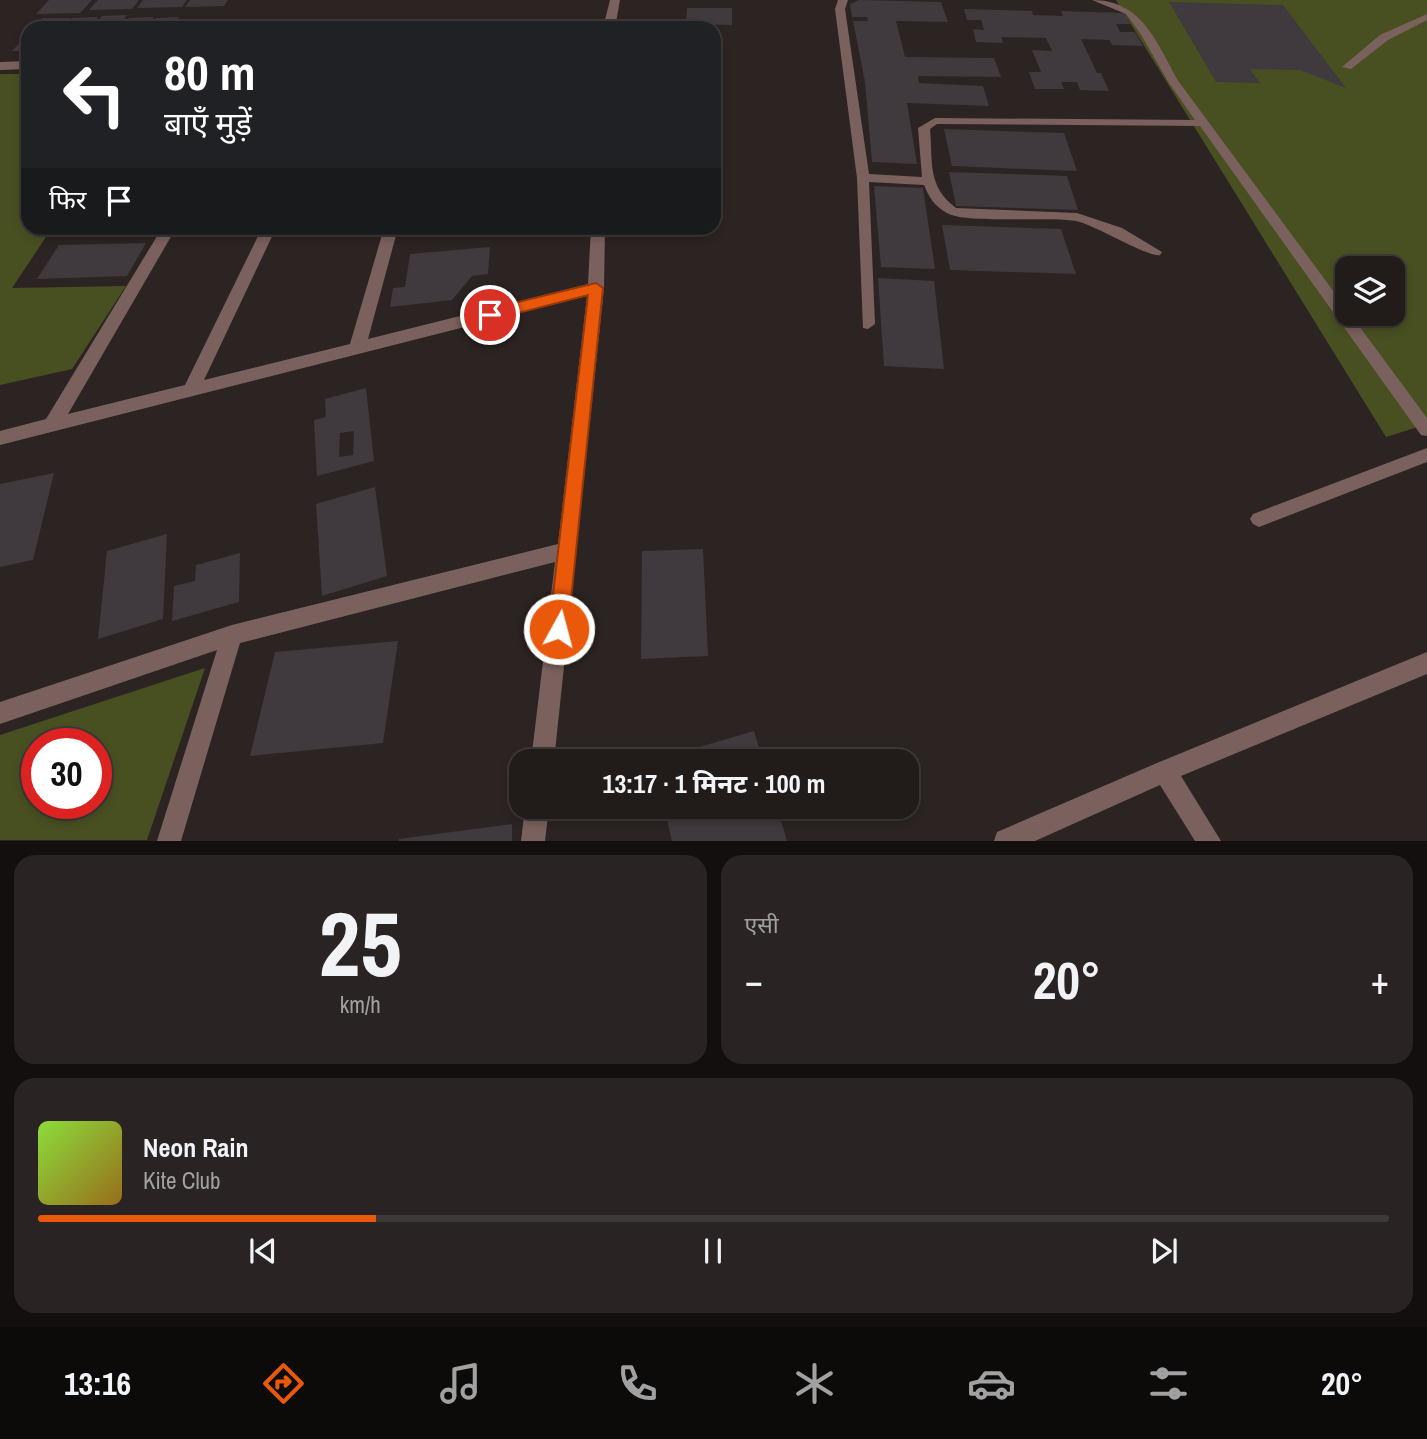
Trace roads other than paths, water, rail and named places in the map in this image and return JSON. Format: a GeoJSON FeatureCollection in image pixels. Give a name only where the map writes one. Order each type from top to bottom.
{"type":"FeatureCollection","features":[{"type":"Feature","properties":{"kind":"street"},"geometry":{"type":"LineString","coordinates":[[610,21],[615,0]]}},
{"type":"Feature","properties":{"kind":"street"},"geometry":{"type":"LineString","coordinates":[[0,65],[21,65]]}},
{"type":"Feature","properties":{"kind":"street"},"geometry":{"type":"LineString","coordinates":[[52,425],[165,235]]}},
{"type":"Feature","properties":{"kind":"street"},"geometry":{"type":"LineString","coordinates":[[191,390],[267,235]]}},
{"type":"Feature","properties":{"kind":"street"},"geometry":{"type":"LineString","coordinates":[[357,348],[389,235]]}},
{"type":"Feature","properties":{"kind":"street"},"geometry":{"type":"LineString","coordinates":[[544,749],[569,550],[596,288],[598,235]]}},
{"type":"Feature","properties":{"kind":"street"},"geometry":{"type":"LineString","coordinates":[[0,438],[596,288]]}},
{"type":"Feature","properties":{"kind":"street"},"geometry":{"type":"LineString","coordinates":[[0,713],[232,635],[569,550]]}},
{"type":"Feature","properties":{"kind":"street"},"geometry":{"type":"LineString","coordinates":[[169,841],[232,635]]}},
{"type":"Feature","properties":{"kind":"street"},"geometry":{"type":"LineString","coordinates":[[1006,841],[1165,771],[1427,663]]}},
{"type":"Feature","properties":{"kind":"street"},"geometry":{"type":"LineString","coordinates":[[1165,771],[1209,841]]}},
{"type":"Feature","properties":{"kind":"street"},"geometry":{"type":"LineString","coordinates":[[533,841],[536,819]]}},
{"type":"Feature","properties":{"kind":"lane"},"geometry":{"type":"LineString","coordinates":[[843,0],[840,9],[863,178],[868,324]]}},
{"type":"Feature","properties":{"kind":"lane"},"geometry":{"type":"LineString","coordinates":[[1097,0],[1129,12],[1203,123],[1427,430]]}},
{"type":"Feature","properties":{"kind":"lane"},"geometry":{"type":"LineString","coordinates":[[1347,66],[1368,47],[1397,28],[1427,17]]}},
{"type":"Feature","properties":{"kind":"lane"},"geometry":{"type":"LineString","coordinates":[[1155,252],[1117,231],[1077,217],[953,212],[937,200],[928,181],[924,128],[935,121],[1203,123]]}},
{"type":"Feature","properties":{"kind":"lane"},"geometry":{"type":"LineString","coordinates":[[863,178],[928,181]]}},
{"type":"Feature","properties":{"kind":"lane"},"geometry":{"type":"LineString","coordinates":[[1259,519],[1427,455]]}}]}
